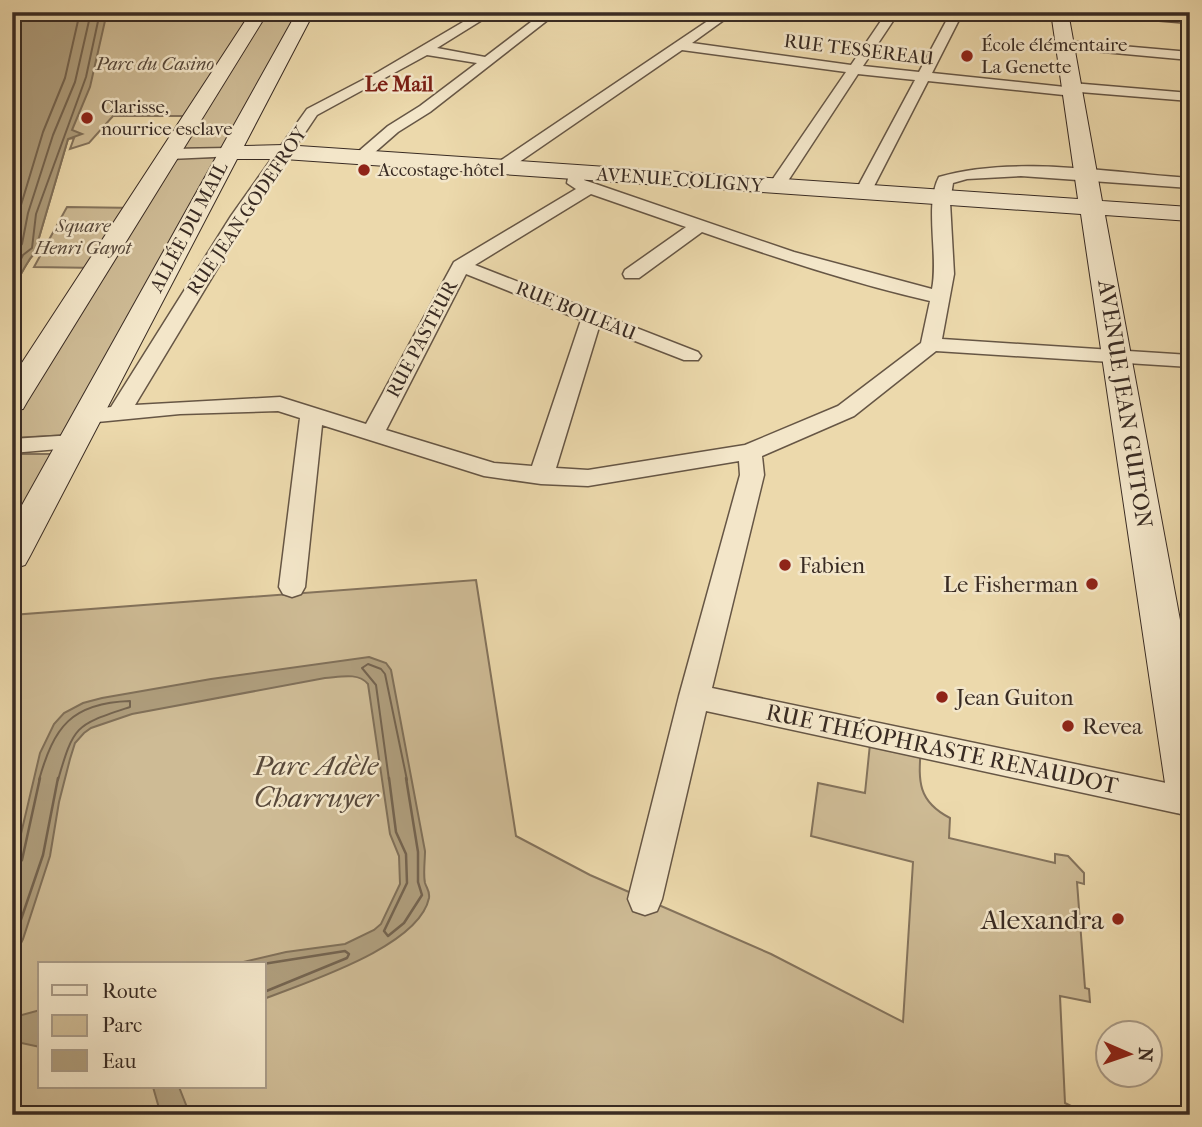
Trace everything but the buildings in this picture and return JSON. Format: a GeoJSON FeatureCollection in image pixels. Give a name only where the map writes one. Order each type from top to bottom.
{"type":"FeatureCollection","features":[{"type":"Feature","properties":{"kind":"street"},"geometry":{"type":"LineString","coordinates":[[12,402],[260,12]]}},
{"type":"Feature","properties":{"kind":"street","name":"ALLÉE DU MAIL"},"geometry":{"type":"LineString","coordinates":[[12,556],[306,12]]}},
{"type":"Feature","properties":{"kind":"street","name":"RUE JEAN GODEFROY"},"geometry":{"type":"LineString","coordinates":[[120,411],[240,216],[312,112],[489,12]]}},
{"type":"Feature","properties":{"kind":"street"},"geometry":{"type":"LineString","coordinates":[[360,157],[393,129],[425,109],[552,12]]}},
{"type":"Feature","properties":{"kind":"street"},"geometry":{"type":"LineString","coordinates":[[500,168],[729,12]]}},
{"type":"Feature","properties":{"kind":"street"},"geometry":{"type":"LineString","coordinates":[[776,186],[893,12]]}},
{"type":"Feature","properties":{"kind":"street"},"geometry":{"type":"LineString","coordinates":[[863,192],[957,12]]}},
{"type":"Feature","properties":{"kind":"street","name":"AVENUE JEAN GUITON"},"geometry":{"type":"LineString","coordinates":[[1059,12],[1190,797]]}},
{"type":"Feature","properties":{"kind":"street"},"geometry":{"type":"LineString","coordinates":[[1103,12],[1190,19]]}},
{"type":"Feature","properties":{"kind":"street"},"geometry":{"type":"LineString","coordinates":[[1065,45],[1190,56]]}},
{"type":"Feature","properties":{"kind":"street","name":"RUE TESSEREAU"},"geometry":{"type":"LineString","coordinates":[[682,46],[924,78],[1190,97]]}},
{"type":"Feature","properties":{"kind":"street"},"geometry":{"type":"LineString","coordinates":[[423,50],[488,61]]}},
{"type":"Feature","properties":{"kind":"street","name":"AVENUE COLIGNY"},"geometry":{"type":"LineString","coordinates":[[170,154],[284,152],[500,168],[583,181],[776,186],[944,198],[1090,191],[1190,214]]}},
{"type":"Feature","properties":{"kind":"street"},"geometry":{"type":"LineString","coordinates":[[931,345],[945,274],[944,180],[966,174],[1021,171],[1090,191],[1190,183]]}},
{"type":"Feature","properties":{"kind":"street"},"geometry":{"type":"LineString","coordinates":[[583,181],[698,227],[886,285],[940,296]]}},
{"type":"Feature","properties":{"kind":"street","name":"RUE PASTEUR"},"geometry":{"type":"LineString","coordinates":[[373,432],[461,266],[583,181]]}},
{"type":"Feature","properties":{"kind":"street"},"geometry":{"type":"LineString","coordinates":[[632,274],[698,227]]}},
{"type":"Feature","properties":{"kind":"street","name":"RUE BOILEAU"},"geometry":{"type":"LineString","coordinates":[[461,266],[691,356]]}},
{"type":"Feature","properties":{"kind":"street"},"geometry":{"type":"LineString","coordinates":[[541,476],[592,318]]}},
{"type":"Feature","properties":{"kind":"street"},"geometry":{"type":"LineString","coordinates":[[87,416],[120,411],[281,404],[492,471],[588,478],[750,452],[846,411],[931,345],[1190,361]]}},
{"type":"Feature","properties":{"kind":"street"},"geometry":{"type":"LineString","coordinates":[[292,587],[312,413]]}},
{"type":"Feature","properties":{"kind":"street"},"geometry":{"type":"LineString","coordinates":[[12,446],[74,442]]}},
{"type":"Feature","properties":{"kind":"street"},"geometry":{"type":"LineString","coordinates":[[645,900],[694,695],[717,616],[752,475],[750,452]]}},
{"type":"Feature","properties":{"kind":"street","name":"RUE THÉOPHRASTE RENAUDOT"},"geometry":{"type":"LineString","coordinates":[[694,695],[1190,802]]}},
{"type":"Feature","properties":{"kind":"green space","name":"Parc du Casino"},"geometry":{"type":"Polygon","coordinates":[[[12,12],[255,12],[190,116],[113,116],[89,143],[70,149],[74,138],[68,139],[38,241],[41,243],[12,286],[12,12]]]}},
{"type":"Feature","properties":{"kind":"green space"},"geometry":{"type":"Polygon","coordinates":[[[265,12],[302,12],[227,149],[177,150],[265,12]]]}},
{"type":"Feature","properties":{"kind":"green space"},"geometry":{"type":"Polygon","coordinates":[[[222,157],[69,435],[12,438],[12,413],[175,158],[222,157]]]}},
{"type":"Feature","properties":{"kind":"green space","name":"Square Henri Gayot"},"geometry":{"type":"Polygon","coordinates":[[[67,207],[138,208],[98,268],[34,267],[67,207]]]}},
{"type":"Feature","properties":{"kind":"green space"},"geometry":{"type":"Polygon","coordinates":[[[12,454],[51,454],[12,540],[12,454]]]}},
{"type":"Feature","properties":{"kind":"green space","name":"Parc Adèle Charruyer"},"geometry":{"type":"Polygon","coordinates":[[[476,580],[516,836],[590,875],[771,954],[903,1022],[913,862],[811,836],[818,783],[865,793],[871,734],[921,744],[922,787],[930,804],[950,818],[949,838],[1055,863],[1055,854],[1068,856],[1084,873],[1084,884],[1077,882],[1085,988],[1089,989],[1090,1002],[1060,996],[1065,1103],[1089,1115],[12,1115],[12,615],[476,580]]]}},
{"type":"Feature","properties":{"kind":"water"},"geometry":{"type":"Polygon","coordinates":[[[12,12],[107,12],[90,87],[72,130],[82,134],[68,139],[38,241],[41,243],[12,286],[12,12]]]}},
{"type":"Feature","properties":{"kind":"water"},"geometry":{"type":"Polygon","coordinates":[[[369,657],[386,663],[391,670],[425,851],[424,879],[429,898],[421,916],[405,932],[383,947],[332,972],[266,998],[266,962],[244,962],[286,952],[345,944],[374,930],[381,924],[400,884],[399,856],[390,834],[368,684],[359,678],[343,676],[132,714],[84,733],[75,743],[59,802],[50,856],[23,939],[12,961],[12,872],[40,753],[54,724],[64,713],[83,703],[211,679],[369,657]]]}},
{"type":"Feature","properties":{"kind":"water"},"geometry":{"type":"Polygon","coordinates":[[[38,1011],[38,1047],[12,1041],[12,1012],[22,1015],[38,1011]]]}},
{"type":"Feature","properties":{"kind":"water"},"geometry":{"type":"Polygon","coordinates":[[[153,1088],[179,1088],[190,1115],[161,1115],[153,1088]]]}},
{"type":"Feature","properties":{"kind":"place","name":"École élémentaire La Genette"},"geometry":{"type":"Point","coordinates":[967,56]}},
{"type":"Feature","properties":{"kind":"place","name":"Clarisse, nourrice esclave"},"geometry":{"type":"Point","coordinates":[87,118]}},
{"type":"Feature","properties":{"kind":"place","name":"Accostage hôtel"},"geometry":{"type":"Point","coordinates":[364,170]}},
{"type":"Feature","properties":{"kind":"place","name":"Fabien"},"geometry":{"type":"Point","coordinates":[785,565]}},
{"type":"Feature","properties":{"kind":"place","name":"Le Fisherman"},"geometry":{"type":"Point","coordinates":[1092,584]}},
{"type":"Feature","properties":{"kind":"place","name":"Jean Guiton"},"geometry":{"type":"Point","coordinates":[942,697]}},
{"type":"Feature","properties":{"kind":"place","name":"Revea"},"geometry":{"type":"Point","coordinates":[1068,726]}},
{"type":"Feature","properties":{"kind":"place","name":"Alexandra"},"geometry":{"type":"Point","coordinates":[1118,919]}},
{"type":"Feature","properties":{"kind":"district","name":"Le Mail"},"geometry":{"type":"Point","coordinates":[399,84]}}]}
